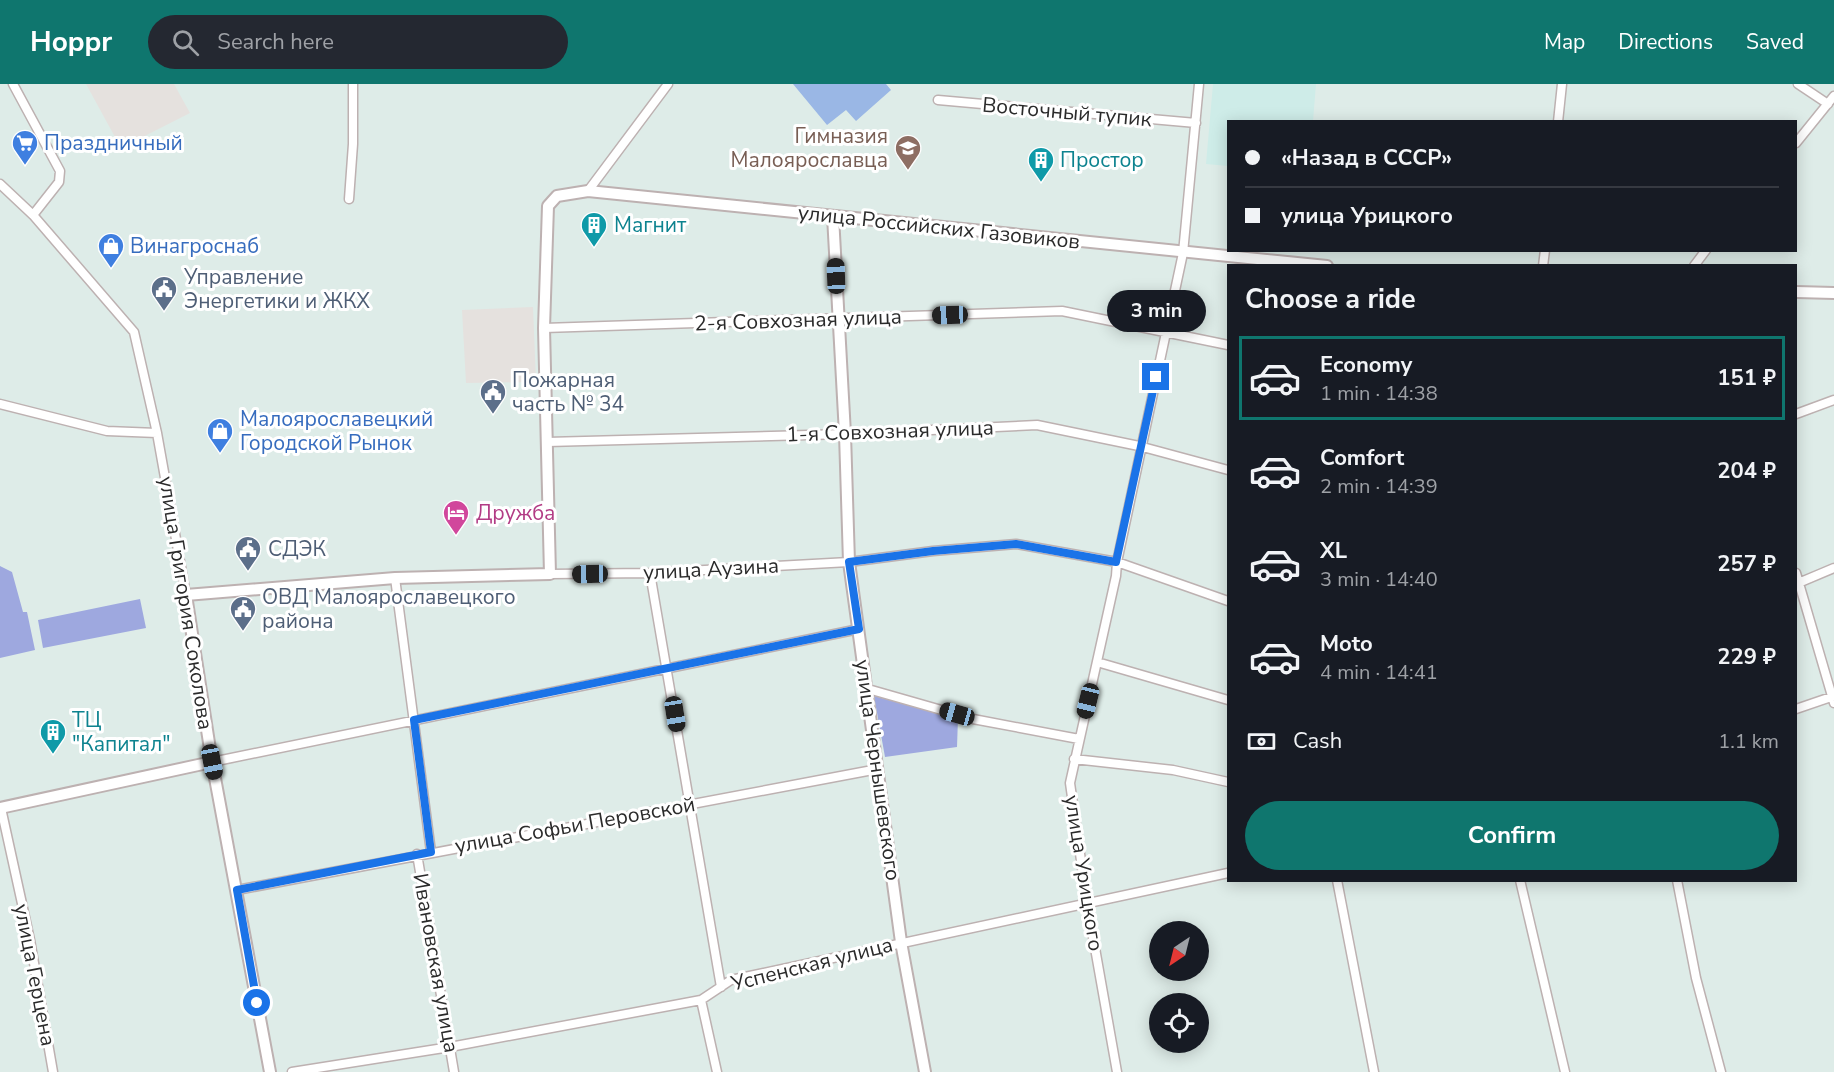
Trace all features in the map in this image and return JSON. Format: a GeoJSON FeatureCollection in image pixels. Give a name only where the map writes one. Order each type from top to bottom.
{"type":"FeatureCollection","features":[{"type":"Feature","properties":{"kind":"main road","name":"улица Российских Газовиков"},"geometry":{"type":"LineString","coordinates":[[544,328],[548,206],[552,200],[566,193],[588,191],[1305,264]]}},
{"type":"Feature","properties":{"kind":"main road","name":"улица Чернышевского"},"geometry":{"type":"LineString","coordinates":[[833,216],[845,434],[849,562],[901,942],[924,1072]]}},
{"type":"Feature","properties":{"kind":"main road"},"geometry":{"type":"LineString","coordinates":[[1797,292],[1834,294]]}},
{"type":"Feature","properties":{"kind":"main road"},"geometry":{"type":"LineString","coordinates":[[544,328],[550,574]]}},
{"type":"Feature","properties":{"kind":"main road","name":"улица Аузина"},"geometry":{"type":"LineString","coordinates":[[186,595],[395,578],[550,574]]}},
{"type":"Feature","properties":{"kind":"main road","name":"улица Григория Соколова"},"geometry":{"type":"LineString","coordinates":[[186,595],[212,762],[270,1072]]}},
{"type":"Feature","properties":{"kind":"main road"},"geometry":{"type":"LineString","coordinates":[[1,808],[212,762]]}},
{"type":"Feature","properties":{"kind":"street"},"geometry":{"type":"LineString","coordinates":[[13,84],[60,171],[59,182],[33,214]]}},
{"type":"Feature","properties":{"kind":"street"},"geometry":{"type":"LineString","coordinates":[[349,199],[353,144],[353,84]]}},
{"type":"Feature","properties":{"kind":"street"},"geometry":{"type":"LineString","coordinates":[[588,191],[668,84]]}},
{"type":"Feature","properties":{"kind":"street","name":"улица Урицкого"},"geometry":{"type":"LineString","coordinates":[[1117,1072],[1087,903],[1070,783],[1116,576],[1116,562],[1139,446],[1167,332],[1183,253],[1199,84]]}},
{"type":"Feature","properties":{"kind":"street"},"geometry":{"type":"LineString","coordinates":[[1558,120],[1562,84]]}},
{"type":"Feature","properties":{"kind":"street"},"geometry":{"type":"LineString","coordinates":[[1798,84],[1828,104]]}},
{"type":"Feature","properties":{"kind":"street"},"geometry":{"type":"LineString","coordinates":[[1797,142],[1834,96]]}},
{"type":"Feature","properties":{"kind":"street","name":"Восточный тупик"},"geometry":{"type":"LineString","coordinates":[[938,100],[1196,123]]}},
{"type":"Feature","properties":{"kind":"street","name":"улица Григория Соколова"},"geometry":{"type":"LineString","coordinates":[[0,184],[33,214],[134,332],[157,433],[186,595]]}},
{"type":"Feature","properties":{"kind":"street","name":"2-я Совхозная улица"},"geometry":{"type":"LineString","coordinates":[[544,328],[1062,311],[1227,345]]}},
{"type":"Feature","properties":{"kind":"street"},"geometry":{"type":"LineString","coordinates":[[1797,414],[1834,400]]}},
{"type":"Feature","properties":{"kind":"street"},"geometry":{"type":"LineString","coordinates":[[0,404],[107,431],[157,433]]}},
{"type":"Feature","properties":{"kind":"street","name":"1-я Совхозная улица"},"geometry":{"type":"LineString","coordinates":[[547,442],[845,434],[1037,424],[1139,446],[1227,470]]}},
{"type":"Feature","properties":{"kind":"street","name":"улица Аузина"},"geometry":{"type":"LineString","coordinates":[[550,574],[650,573],[849,562],[933,551],[1016,544],[1116,562],[1227,600]]}},
{"type":"Feature","properties":{"kind":"street"},"geometry":{"type":"LineString","coordinates":[[1797,709],[1833,699],[1797,584],[1834,568]]}},
{"type":"Feature","properties":{"kind":"street"},"geometry":{"type":"LineString","coordinates":[[650,573],[721,987]]}},
{"type":"Feature","properties":{"kind":"street","name":"Ивановская улица"},"geometry":{"type":"LineString","coordinates":[[395,578],[431,852]]}},
{"type":"Feature","properties":{"kind":"street"},"geometry":{"type":"LineString","coordinates":[[212,762],[859,629]]}},
{"type":"Feature","properties":{"kind":"street"},"geometry":{"type":"LineString","coordinates":[[1097,662],[1227,700]]}},
{"type":"Feature","properties":{"kind":"street"},"geometry":{"type":"LineString","coordinates":[[868,689],[973,719],[1079,739]]}},
{"type":"Feature","properties":{"kind":"street"},"geometry":{"type":"LineString","coordinates":[[1074,759],[1173,770],[1227,782]]}},
{"type":"Feature","properties":{"kind":"street","name":"улица Софьи Перовской"},"geometry":{"type":"LineString","coordinates":[[237,890],[417,854],[878,769]]}},
{"type":"Feature","properties":{"kind":"street","name":"улица Герцена"},"geometry":{"type":"LineString","coordinates":[[1,808],[30,940],[53,1072]]}},
{"type":"Feature","properties":{"kind":"street","name":"Ивановская улица"},"geometry":{"type":"LineString","coordinates":[[417,854],[454,1072]]}},
{"type":"Feature","properties":{"kind":"street","name":"Успенская улица"},"geometry":{"type":"LineString","coordinates":[[292,1072],[450,1047],[702,1000],[731,980],[1227,873]]}},
{"type":"Feature","properties":{"kind":"street"},"geometry":{"type":"LineString","coordinates":[[1337,882],[1374,1072]]}},
{"type":"Feature","properties":{"kind":"street"},"geometry":{"type":"LineString","coordinates":[[1520,882],[1565,1072]]}},
{"type":"Feature","properties":{"kind":"street"},"geometry":{"type":"LineString","coordinates":[[1677,882],[1696,978],[1721,1072]]}},
{"type":"Feature","properties":{"kind":"street"},"geometry":{"type":"LineString","coordinates":[[702,1000],[717,1072]]}},
{"type":"Feature","properties":{"kind":"shaded area"},"geometry":{"type":"Polygon","coordinates":[[[86,84],[174,84],[190,113],[121,148],[86,84]]]}},
{"type":"Feature","properties":{"kind":"shaded area"},"geometry":{"type":"Polygon","coordinates":[[[793,84],[886,84],[891,90],[856,121],[846,110],[827,125],[793,84]]]}},
{"type":"Feature","properties":{"kind":"shaded area"},"geometry":{"type":"Polygon","coordinates":[[[1213,84],[1316,84],[1313,120],[1227,120],[1227,166],[1206,164],[1213,84]]]}},
{"type":"Feature","properties":{"kind":"shaded area"},"geometry":{"type":"Polygon","coordinates":[[[533,307],[536,382],[466,383],[462,310],[533,307]]]}},
{"type":"Feature","properties":{"kind":"shaded area"},"geometry":{"type":"Polygon","coordinates":[[[0,566],[12,572],[23,612],[27,612],[35,650],[0,658],[0,566]]]}},
{"type":"Feature","properties":{"kind":"shaded area"},"geometry":{"type":"Polygon","coordinates":[[[140,599],[146,628],[43,648],[38,620],[140,599]]]}},
{"type":"Feature","properties":{"kind":"shaded area"},"geometry":{"type":"Polygon","coordinates":[[[874,696],[958,718],[957,747],[885,757],[874,696]]]}},
{"type":"Feature","properties":{"kind":"place","name":"Праздничный"},"geometry":{"type":"Point","coordinates":[25,166]}},
{"type":"Feature","properties":{"kind":"place","name":"Гимназия Малоярославца"},"geometry":{"type":"Point","coordinates":[908,171]}},
{"type":"Feature","properties":{"kind":"place","name":"Простор"},"geometry":{"type":"Point","coordinates":[1041,183]}},
{"type":"Feature","properties":{"kind":"place","name":"Магнит"},"geometry":{"type":"Point","coordinates":[594,248]}},
{"type":"Feature","properties":{"kind":"place","name":"Винагроснаб"},"geometry":{"type":"Point","coordinates":[111,269]}},
{"type":"Feature","properties":{"kind":"place","name":"Управление Энергетики и ЖКХ"},"geometry":{"type":"Point","coordinates":[164,312]}},
{"type":"Feature","properties":{"kind":"place","name":"Пожарная часть № 34"},"geometry":{"type":"Point","coordinates":[493,415]}},
{"type":"Feature","properties":{"kind":"place","name":"Малоярославецкий Городской Рынок"},"geometry":{"type":"Point","coordinates":[220,454]}},
{"type":"Feature","properties":{"kind":"place","name":"Дружба"},"geometry":{"type":"Point","coordinates":[456,536]}},
{"type":"Feature","properties":{"kind":"place","name":"СДЭК"},"geometry":{"type":"Point","coordinates":[248,572]}},
{"type":"Feature","properties":{"kind":"place","name":"ОВД Малоярославецкого района"},"geometry":{"type":"Point","coordinates":[243,632]}},
{"type":"Feature","properties":{"kind":"place","name":"ТЦ \"Капитал\""},"geometry":{"type":"Point","coordinates":[53,755]}},
{"type":"Feature","properties":{"kind":"route"},"geometry":{"type":"LineString","coordinates":[[257,1003],[241,924],[237,890],[431,852],[414,720],[859,629],[849,562],[933,551],[1016,544],[1116,562],[1139,446],[1156,377]]}}]}
